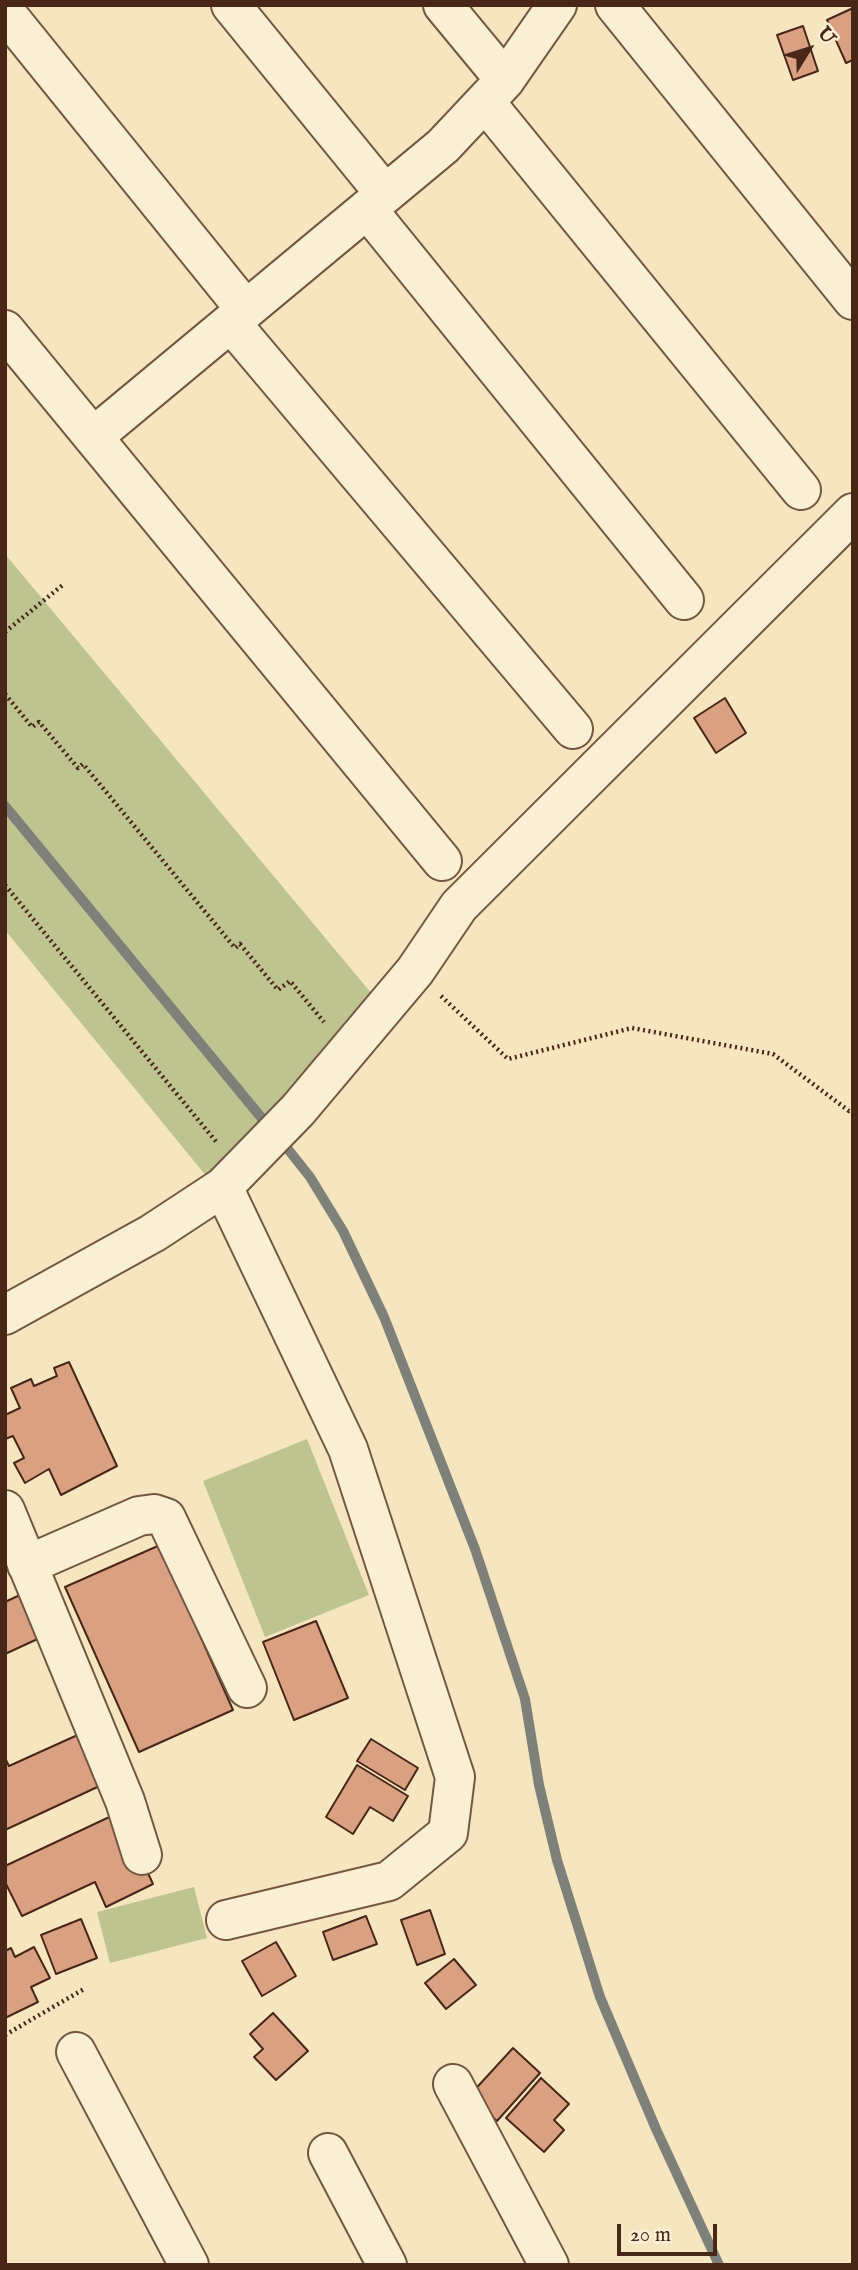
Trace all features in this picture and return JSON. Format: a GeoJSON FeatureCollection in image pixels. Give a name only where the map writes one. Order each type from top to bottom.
{"type":"FeatureCollection","features":[{"type":"Feature","properties":{"kind":"street"},"geometry":{"type":"LineString","coordinates":[[231,5],[376,202],[684,600]]}},
{"type":"Feature","properties":{"kind":"street"},"geometry":{"type":"LineString","coordinates":[[443,5],[496,91],[801,490]]}},
{"type":"Feature","properties":{"kind":"street"},"geometry":{"type":"LineString","coordinates":[[93,437],[443,146],[496,91],[557,5]]}},
{"type":"Feature","properties":{"kind":"street"},"geometry":{"type":"LineString","coordinates":[[615,5],[853,300]]}},
{"type":"Feature","properties":{"kind":"street"},"geometry":{"type":"LineString","coordinates":[[5,12],[238,316],[573,729]]}},
{"type":"Feature","properties":{"kind":"street"},"geometry":{"type":"LineString","coordinates":[[5,330],[442,861]]}},
{"type":"Feature","properties":{"kind":"street"},"geometry":{"type":"LineString","coordinates":[[5,1315],[153,1233],[299,1110],[415,971],[459,906],[853,513]]}},
{"type":"Feature","properties":{"kind":"street"},"geometry":{"type":"LineString","coordinates":[[226,1920],[389,1881],[448,1833],[456,1777],[348,1448],[233,1166]]}},
{"type":"Feature","properties":{"kind":"street"},"geometry":{"type":"LineString","coordinates":[[27,1566],[139,1516],[154,1514],[166,1518],[247,1688]]}},
{"type":"Feature","properties":{"kind":"street"},"geometry":{"type":"LineString","coordinates":[[7,1523],[125,1801],[142,1854]]}},
{"type":"Feature","properties":{"kind":"street"},"geometry":{"type":"LineString","coordinates":[[76,2052],[189,2265]]}},
{"type":"Feature","properties":{"kind":"street"},"geometry":{"type":"LineString","coordinates":[[453,2084],[549,2265]]}},
{"type":"Feature","properties":{"kind":"street"},"geometry":{"type":"LineString","coordinates":[[328,2153],[387,2265]]}},
{"type":"Feature","properties":{"kind":"path"},"geometry":{"type":"LineString","coordinates":[[5,632],[64,583]]}},
{"type":"Feature","properties":{"kind":"path"},"geometry":{"type":"LineString","coordinates":[[5,694],[33,727],[40,722],[78,768],[83,764],[234,948],[240,944],[278,990],[290,981],[329,1028]]}},
{"type":"Feature","properties":{"kind":"path"},"geometry":{"type":"LineString","coordinates":[[5,885],[233,1166]]}},
{"type":"Feature","properties":{"kind":"path"},"geometry":{"type":"LineString","coordinates":[[415,971],[508,1059],[632,1028],[773,1054],[849,1111],[853,1110]]}},
{"type":"Feature","properties":{"kind":"path"},"geometry":{"type":"LineString","coordinates":[[5,2035],[84,1989]]}},
{"type":"Feature","properties":{"kind":"green space"},"geometry":{"type":"Polygon","coordinates":[[[5,554],[372,994],[235,1156],[207,1177],[5,930],[5,554]]]}},
{"type":"Feature","properties":{"kind":"green space"},"geometry":{"type":"Polygon","coordinates":[[[307,1439],[369,1595],[265,1637],[203,1481],[307,1439]]]}},
{"type":"Feature","properties":{"kind":"green space"},"geometry":{"type":"Polygon","coordinates":[[[194,1887],[207,1938],[110,1963],[97,1912],[194,1887]]]}},
{"type":"Feature","properties":{"kind":"building"},"geometry":{"type":"Polygon","coordinates":[[[853,8],[853,60],[846,63],[827,20],[853,8]]]}},
{"type":"Feature","properties":{"kind":"building"},"geometry":{"type":"Polygon","coordinates":[[[803,26],[818,71],[793,80],[777,35],[803,26]]]}},
{"type":"Feature","properties":{"kind":"building"},"geometry":{"type":"Polygon","coordinates":[[[725,698],[746,733],[716,753],[694,718],[725,698]]]}},
{"type":"Feature","properties":{"kind":"building"},"geometry":{"type":"Polygon","coordinates":[[[69,1362],[117,1466],[61,1495],[49,1469],[25,1483],[14,1463],[24,1458],[13,1436],[5,1439],[5,1415],[20,1408],[11,1388],[31,1379],[34,1386],[57,1376],[54,1368],[69,1362]]]}},
{"type":"Feature","properties":{"kind":"building"},"geometry":{"type":"Polygon","coordinates":[[[160,1545],[233,1710],[139,1752],[65,1587],[160,1545]]]}},
{"type":"Feature","properties":{"kind":"building"},"geometry":{"type":"Polygon","coordinates":[[[24,1593],[44,1636],[5,1654],[5,1602],[24,1593]]]}},
{"type":"Feature","properties":{"kind":"building"},"geometry":{"type":"Polygon","coordinates":[[[316,1621],[348,1698],[294,1720],[263,1642],[316,1621]]]}},
{"type":"Feature","properties":{"kind":"building"},"geometry":{"type":"Polygon","coordinates":[[[82,1733],[106,1783],[5,1830],[5,1758],[9,1766],[82,1733]]]}},
{"type":"Feature","properties":{"kind":"building"},"geometry":{"type":"Polygon","coordinates":[[[371,1739],[418,1768],[405,1790],[357,1761],[371,1739]]]}},
{"type":"Feature","properties":{"kind":"building"},"geometry":{"type":"Polygon","coordinates":[[[357,1765],[408,1796],[393,1821],[370,1807],[353,1834],[326,1817],[357,1765]]]}},
{"type":"Feature","properties":{"kind":"building"},"geometry":{"type":"Polygon","coordinates":[[[120,1812],[153,1884],[106,1907],[95,1882],[22,1916],[5,1882],[5,1866],[120,1812]]]}},
{"type":"Feature","properties":{"kind":"building"},"geometry":{"type":"Polygon","coordinates":[[[430,1910],[445,1954],[417,1965],[401,1920],[430,1910]]]}},
{"type":"Feature","properties":{"kind":"building"},"geometry":{"type":"Polygon","coordinates":[[[366,1916],[377,1944],[333,1960],[323,1932],[366,1916]]]}},
{"type":"Feature","properties":{"kind":"building"},"geometry":{"type":"Polygon","coordinates":[[[81,1919],[97,1958],[56,1974],[41,1935],[81,1919]]]}},
{"type":"Feature","properties":{"kind":"building"},"geometry":{"type":"Polygon","coordinates":[[[276,1942],[296,1976],[262,1996],[242,1961],[276,1942]]]}},
{"type":"Feature","properties":{"kind":"building"},"geometry":{"type":"Polygon","coordinates":[[[34,1947],[50,1978],[31,1987],[38,2002],[5,2018],[5,1951],[11,1948],[15,1957],[34,1947]]]}},
{"type":"Feature","properties":{"kind":"building"},"geometry":{"type":"Polygon","coordinates":[[[454,1959],[476,1985],[446,2009],[425,1983],[454,1959]]]}},
{"type":"Feature","properties":{"kind":"building"},"geometry":{"type":"Polygon","coordinates":[[[273,2013],[308,2051],[276,2080],[254,2057],[263,2049],[250,2034],[273,2013]]]}},
{"type":"Feature","properties":{"kind":"building"},"geometry":{"type":"Polygon","coordinates":[[[513,2048],[540,2073],[497,2121],[469,2096],[513,2048]]]}},
{"type":"Feature","properties":{"kind":"building"},"geometry":{"type":"Polygon","coordinates":[[[541,2078],[569,2104],[554,2120],[564,2130],[544,2152],[506,2118],[541,2078]]]}},
{"type":"Feature","properties":{"kind":"waterway"},"geometry":{"type":"LineString","coordinates":[[5,806],[269,1127]]}},
{"type":"Feature","properties":{"kind":"waterway"},"geometry":{"type":"LineString","coordinates":[[279,1138],[310,1177],[343,1231],[384,1317],[475,1549],[525,1699],[539,1785],[557,1860],[600,1997],[656,2129],[719,2265]]}}]}
